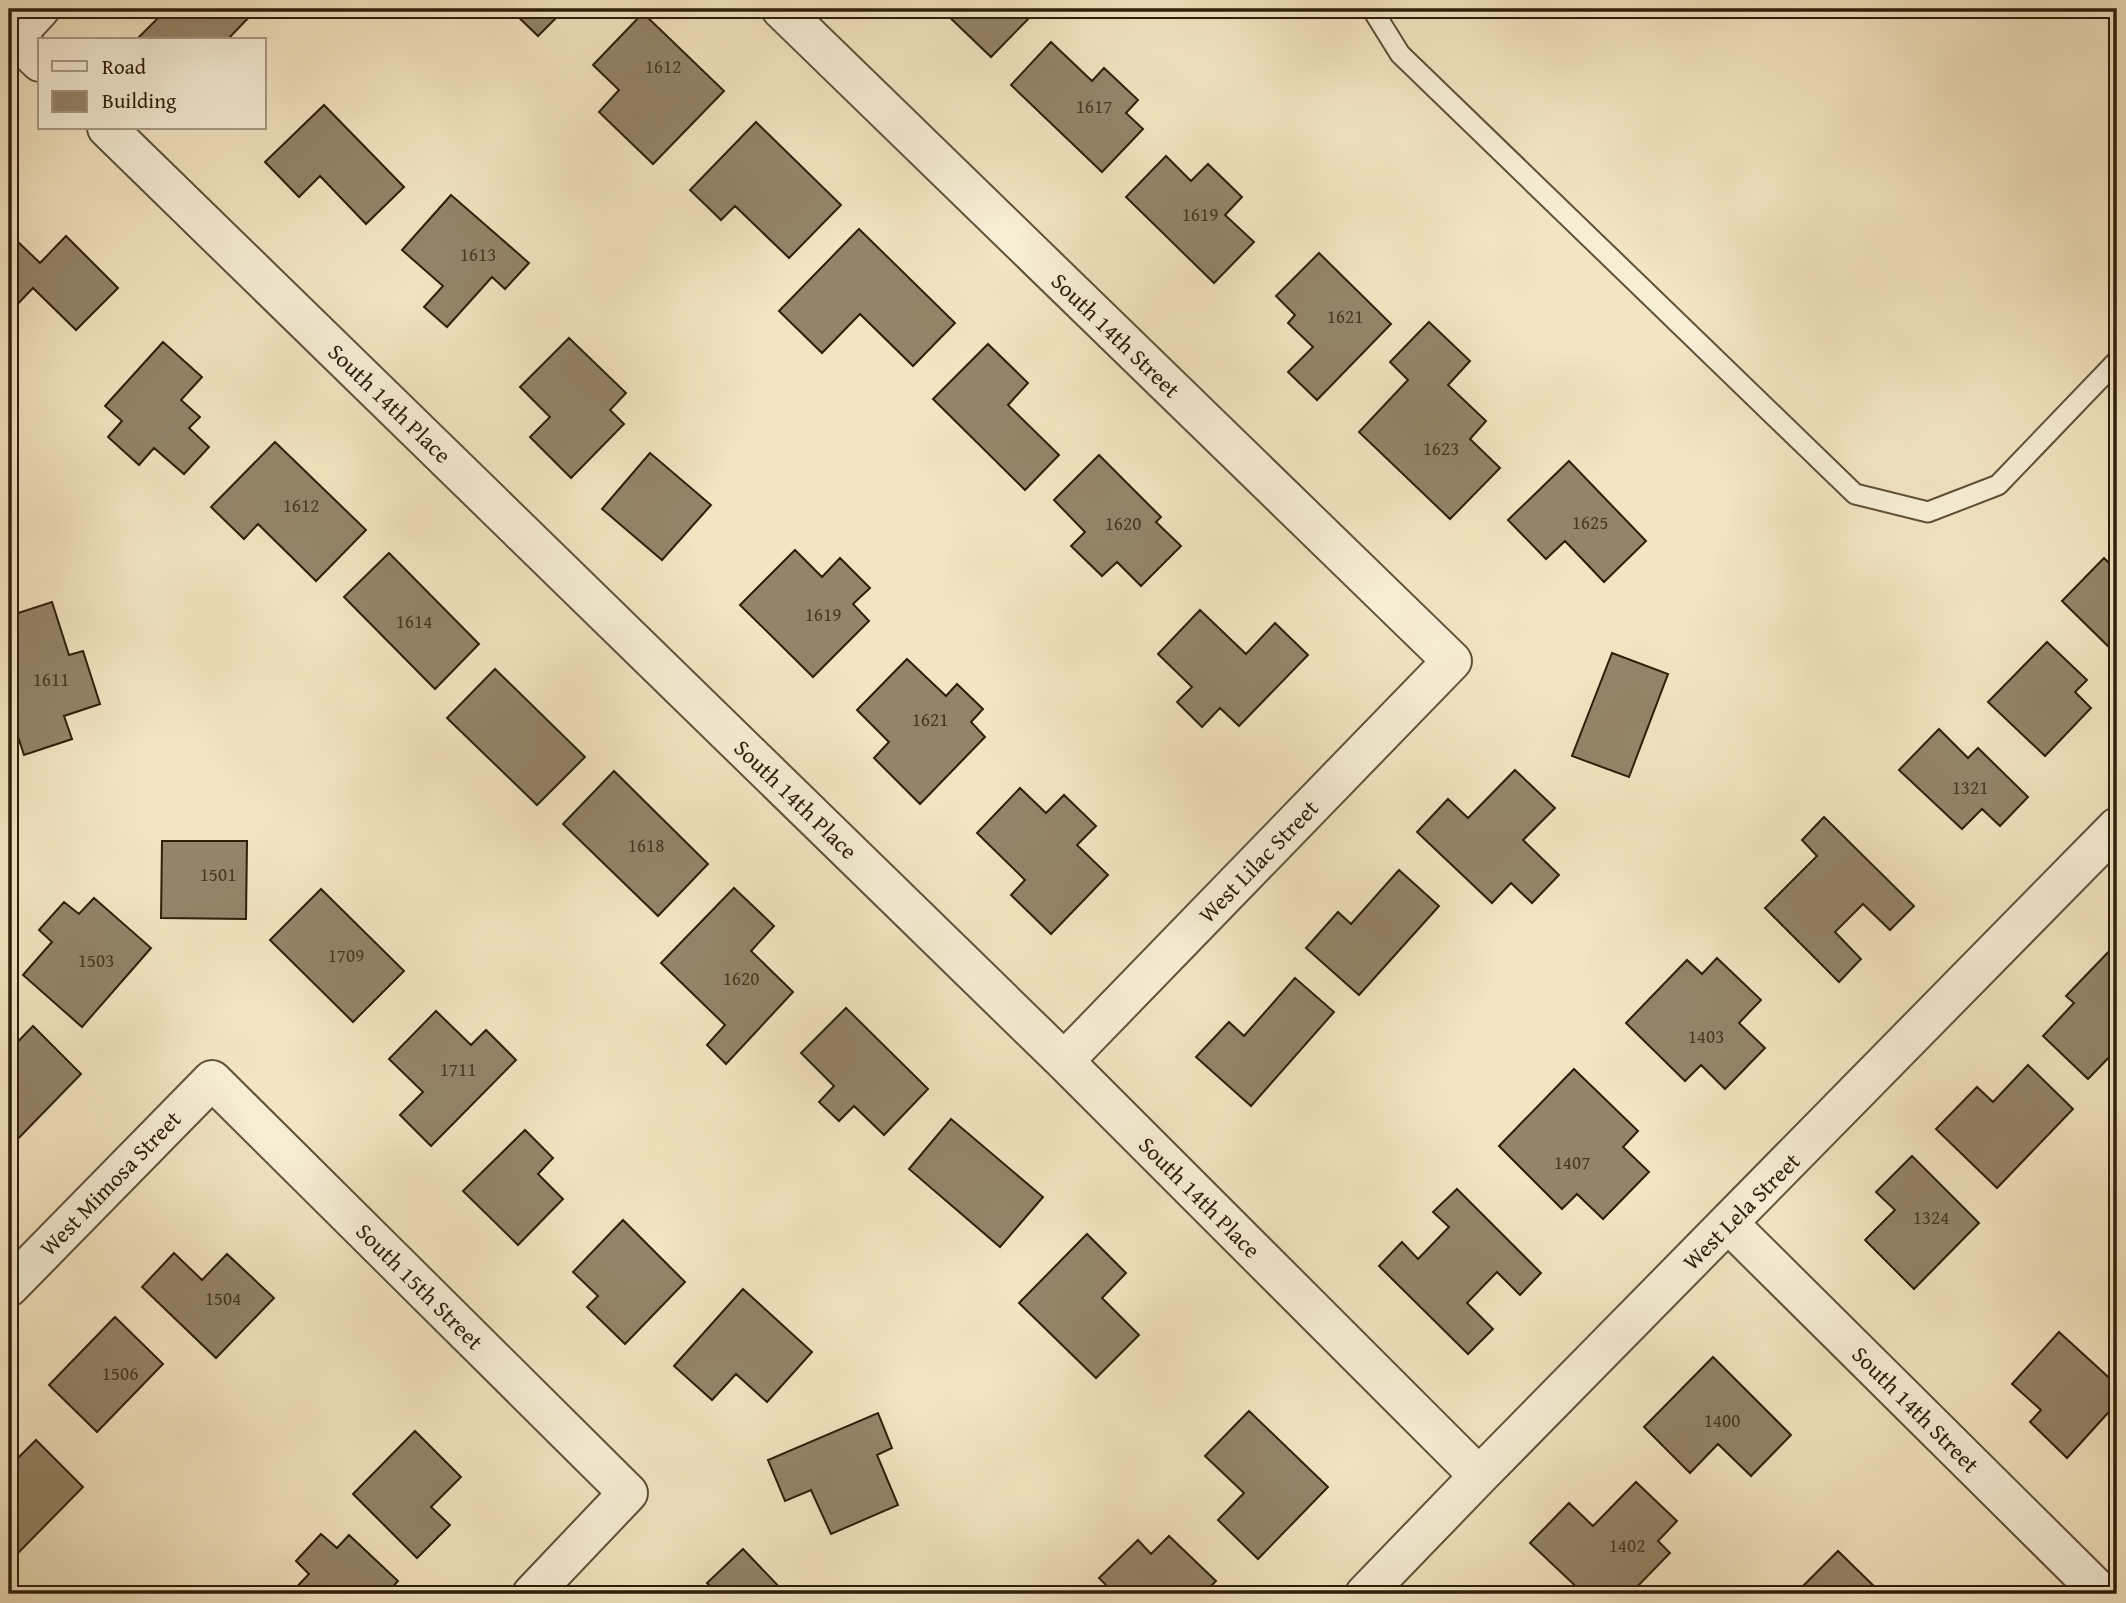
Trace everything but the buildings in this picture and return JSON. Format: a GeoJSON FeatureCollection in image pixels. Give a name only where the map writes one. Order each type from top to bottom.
{"type":"FeatureCollection","features":[{"type":"Feature","properties":{"kind":"street"},"geometry":{"type":"LineString","coordinates":[[21,44],[40,9]]}},
{"type":"Feature","properties":{"kind":"street","name":"South 14th Street"},"geometry":{"type":"LineString","coordinates":[[781,9],[1452,662]]}},
{"type":"Feature","properties":{"kind":"street","name":"South 14th Place"},"geometry":{"type":"LineString","coordinates":[[109,130],[1064,1060],[1479,1476]]}},
{"type":"Feature","properties":{"kind":"street","name":"West Lilac Street"},"geometry":{"type":"LineString","coordinates":[[1064,1060],[1452,662]]}},
{"type":"Feature","properties":{"kind":"street","name":"West Lela Street"},"geometry":{"type":"LineString","coordinates":[[1365,1594],[2117,827]]}},
{"type":"Feature","properties":{"kind":"street","name":"West Mimosa Street"},"geometry":{"type":"LineString","coordinates":[[9,1287],[212,1080]]}},
{"type":"Feature","properties":{"kind":"street","name":"South 15th Street"},"geometry":{"type":"LineString","coordinates":[[212,1080],[628,1493],[532,1594]]}},
{"type":"Feature","properties":{"kind":"street","name":"South 14th Street"},"geometry":{"type":"LineString","coordinates":[[1729,1224],[2102,1594]]}},
{"type":"Feature","properties":{"kind":"lane"},"geometry":{"type":"LineString","coordinates":[[1372,9],[1400,54],[1855,494],[1928,512],[1998,485],[2117,361]]}}]}
